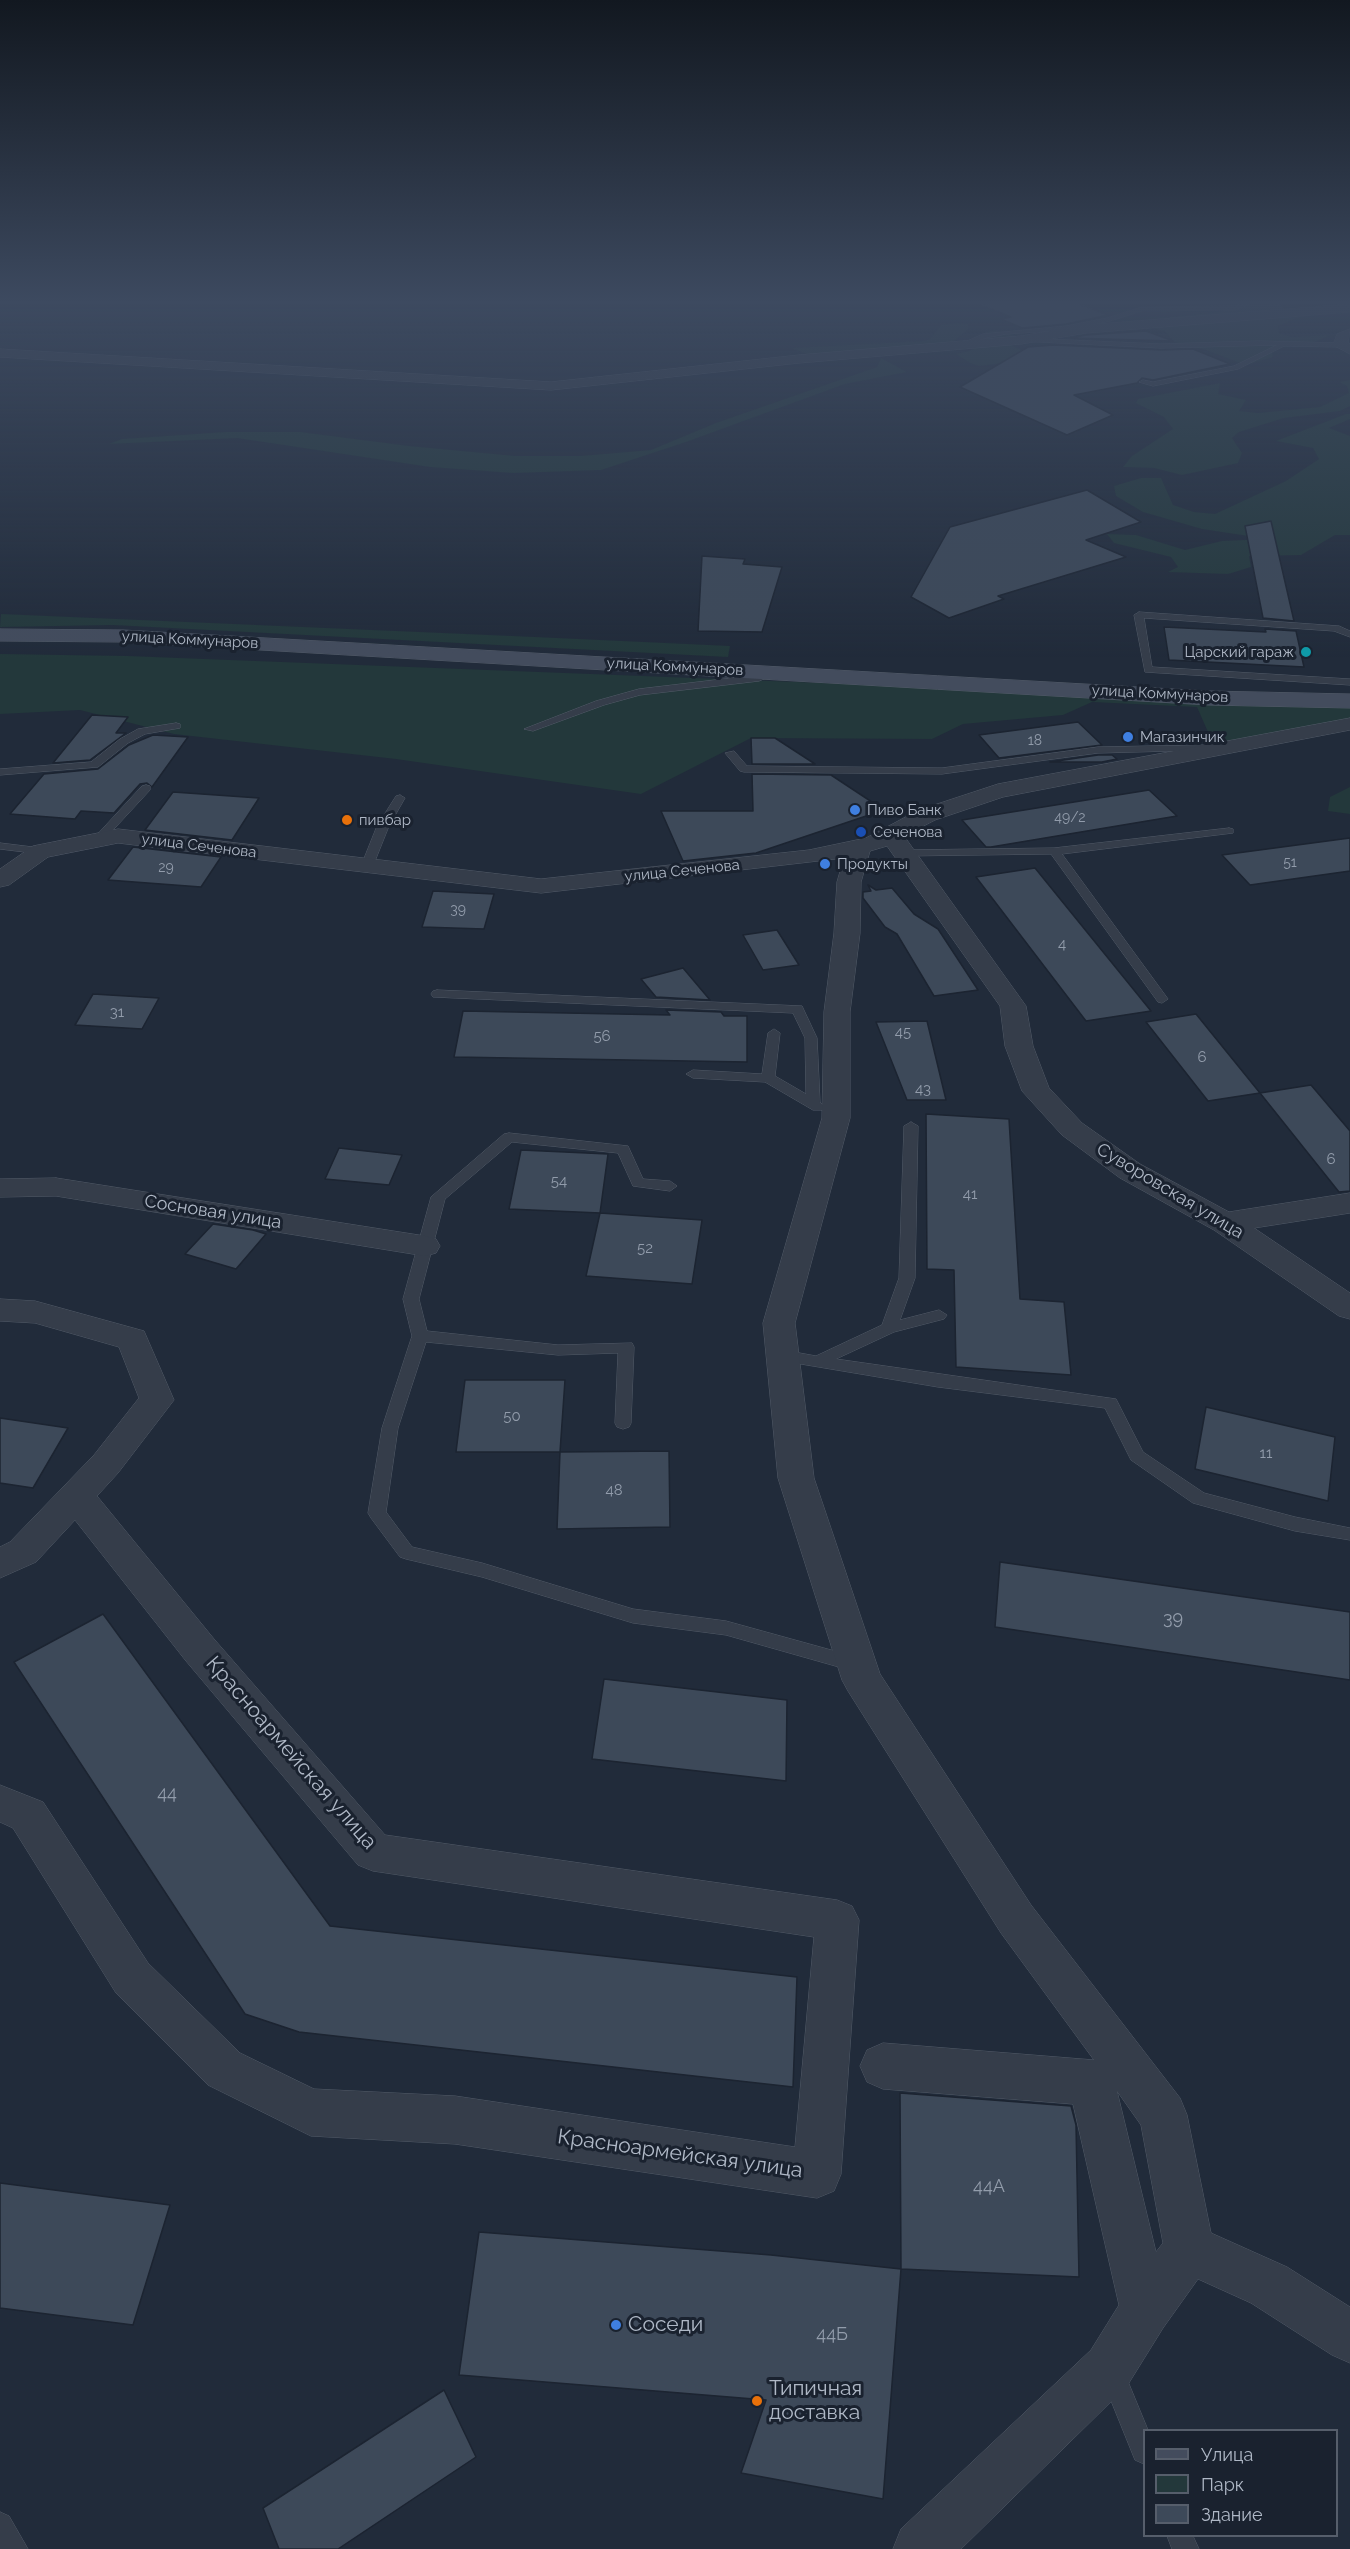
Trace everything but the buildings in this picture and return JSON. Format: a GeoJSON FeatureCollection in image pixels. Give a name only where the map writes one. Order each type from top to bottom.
{"type":"FeatureCollection","features":[{"type":"Feature","properties":{"kind":"main road","name":"улица Коммунаров"},"geometry":{"type":"LineString","coordinates":[[0,635],[123,636],[1209,698],[1350,701]]}},
{"type":"Feature","properties":{"kind":"street","name":"улица Сеченова"},"geometry":{"type":"LineString","coordinates":[[41,851],[118,836],[541,886],[808,857],[884,845],[927,815],[998,791],[1350,724]]}},
{"type":"Feature","properties":{"kind":"street"},"geometry":{"type":"LineString","coordinates":[[884,845],[849,882],[847,933],[824,1111],[779,1323],[799,1359],[796,1478],[862,1680],[1016,1919],[1163,2115],[1189,2249],[1145,2310],[1109,2368],[921,2549]]}},
{"type":"Feature","properties":{"kind":"street","name":"Суворовская улица"},"geometry":{"type":"LineString","coordinates":[[884,845],[1013,1006],[1019,1046],[1036,1091],[1072,1129],[1130,1171],[1225,1223],[1350,1308]]}},
{"type":"Feature","properties":{"kind":"street"},"geometry":{"type":"LineString","coordinates":[[0,880],[41,851]]}},
{"type":"Feature","properties":{"kind":"street","name":"Сосновая улица"},"geometry":{"type":"LineString","coordinates":[[0,1188],[57,1187],[425,1246]]}},
{"type":"Feature","properties":{"kind":"street"},"geometry":{"type":"LineString","coordinates":[[1225,1223],[1350,1203]]}},
{"type":"Feature","properties":{"kind":"street"},"geometry":{"type":"LineString","coordinates":[[0,1310],[35,1312],[132,1339],[158,1400],[106,1464],[76,1496],[22,1552],[0,1564]]}},
{"type":"Feature","properties":{"kind":"street","name":"Красноармейская улица"},"geometry":{"type":"LineString","coordinates":[[0,1803],[28,1815],[132,1978],[140,1986],[224,2068],[311,2112],[455,2120],[817,2174],[837,1920],[373,1852],[200,1650],[76,1496]]}},
{"type":"Feature","properties":{"kind":"street"},"geometry":{"type":"LineString","coordinates":[[883,2066],[1091,2082],[1145,2310]]}},
{"type":"Feature","properties":{"kind":"street"},"geometry":{"type":"LineString","coordinates":[[1189,2249],[1269,2284],[1350,2337]]}},
{"type":"Feature","properties":{"kind":"lane"},"geometry":{"type":"LineString","coordinates":[[1350,634],[1336,628],[1139,615],[1148,670],[1350,682]]}},
{"type":"Feature","properties":{"kind":"lane"},"geometry":{"type":"LineString","coordinates":[[529,729],[600,703],[639,692],[759,678],[770,673]]}},
{"type":"Feature","properties":{"kind":"lane"},"geometry":{"type":"LineString","coordinates":[[0,772],[94,765],[124,741],[142,731],[176,726]]}},
{"type":"Feature","properties":{"kind":"lane"},"geometry":{"type":"LineString","coordinates":[[730,753],[744,769],[942,771],[1098,750],[1215,748]]}},
{"type":"Feature","properties":{"kind":"lane"},"geometry":{"type":"LineString","coordinates":[[98,840],[146,788]]}},
{"type":"Feature","properties":{"kind":"lane"},"geometry":{"type":"LineString","coordinates":[[367,866],[383,826],[400,798]]}},
{"type":"Feature","properties":{"kind":"lane"},"geometry":{"type":"LineString","coordinates":[[884,845],[1054,851],[1228,831]]}},
{"type":"Feature","properties":{"kind":"lane","name":"улица Сеченова"},"geometry":{"type":"LineString","coordinates":[[0,846],[41,851]]}},
{"type":"Feature","properties":{"kind":"lane"},"geometry":{"type":"LineString","coordinates":[[1054,851],[1162,999]]}},
{"type":"Feature","properties":{"kind":"lane"},"geometry":{"type":"LineString","coordinates":[[437,994],[798,1008],[811,1038],[824,1111]]}},
{"type":"Feature","properties":{"kind":"lane"},"geometry":{"type":"LineString","coordinates":[[768,1078],[774,1032]]}},
{"type":"Feature","properties":{"kind":"lane"},"geometry":{"type":"LineString","coordinates":[[693,1074],[768,1078],[824,1111]]}},
{"type":"Feature","properties":{"kind":"lane"},"geometry":{"type":"LineString","coordinates":[[889,1328],[907,1278],[911,1126]]}},
{"type":"Feature","properties":{"kind":"lane"},"geometry":{"type":"LineString","coordinates":[[670,1186],[638,1184],[623,1149],[509,1137],[438,1197],[411,1299],[420,1336],[390,1428],[377,1514],[405,1552],[482,1570],[633,1616],[726,1628],[855,1664]]}},
{"type":"Feature","properties":{"kind":"lane"},"geometry":{"type":"LineString","coordinates":[[799,1359],[889,1328],[939,1316]]}},
{"type":"Feature","properties":{"kind":"lane"},"geometry":{"type":"LineString","coordinates":[[420,1336],[558,1350],[626,1347],[623,1423]]}},
{"type":"Feature","properties":{"kind":"lane"},"geometry":{"type":"LineString","coordinates":[[799,1359],[938,1381],[1110,1403],[1137,1455],[1200,1498],[1295,1524],[1349,1530]]}},
{"type":"Feature","properties":{"kind":"lane"},"geometry":{"type":"LineString","coordinates":[[1109,2368],[1143,2449]]}},
{"type":"Feature","properties":{"kind":"lane"},"geometry":{"type":"LineString","coordinates":[[0,2525],[15,2549]]}},
{"type":"Feature","properties":{"kind":"green space"},"geometry":{"type":"Polygon","coordinates":[[[725,420],[746,420],[601,470],[513,473],[430,467],[237,438],[109,444],[122,439],[226,432],[300,432],[409,446],[515,456],[580,456],[651,450],[725,420]]]}},
{"type":"Feature","properties":{"kind":"green space"},"geometry":{"type":"Polygon","coordinates":[[[1166,420],[1278,420],[1239,432],[1232,438],[1242,453],[1238,463],[1182,475],[1154,468],[1123,467],[1132,456],[1173,429],[1166,420]]]}},
{"type":"Feature","properties":{"kind":"green space"},"geometry":{"type":"Polygon","coordinates":[[[1331,420],[1348,420],[1329,428],[1350,436],[1350,535],[1335,535],[1301,555],[1249,556],[1251,567],[1228,574],[1168,572],[1178,567],[1171,557],[1114,543],[1107,534],[1136,535],[1185,550],[1222,541],[1268,539],[1202,529],[1143,512],[1116,496],[1114,486],[1141,478],[1161,478],[1173,505],[1194,512],[1215,514],[1286,481],[1319,459],[1313,448],[1276,441],[1331,420]]]}},
{"type":"Feature","properties":{"kind":"green space"},"geometry":{"type":"Polygon","coordinates":[[[1,614],[730,646],[728,657],[113,625],[0,627],[1,614]]]}},
{"type":"Feature","properties":{"kind":"green space"},"geometry":{"type":"Polygon","coordinates":[[[0,654],[127,656],[1209,698],[1350,701],[1350,724],[1215,748],[1197,707],[1092,702],[1063,715],[963,724],[932,739],[751,738],[641,794],[396,759],[174,734],[80,710],[0,714],[0,654]]]}},
{"type":"Feature","properties":{"kind":"green space"},"geometry":{"type":"Polygon","coordinates":[[[1350,787],[1350,814],[1328,811],[1330,797],[1350,787]]]}},
{"type":"Feature","properties":{"kind":"place","name":"Царский гараж"},"geometry":{"type":"Point","coordinates":[1306,652]}},
{"type":"Feature","properties":{"kind":"place","name":"Магазинчик"},"geometry":{"type":"Point","coordinates":[1128,737]}},
{"type":"Feature","properties":{"kind":"place","name":"Пиво Банк"},"geometry":{"type":"Point","coordinates":[855,810]}},
{"type":"Feature","properties":{"kind":"place","name":"пивбар"},"geometry":{"type":"Point","coordinates":[347,820]}},
{"type":"Feature","properties":{"kind":"place","name":"Сеченова"},"geometry":{"type":"Point","coordinates":[861,832]}},
{"type":"Feature","properties":{"kind":"place","name":"Продукты"},"geometry":{"type":"Point","coordinates":[825,864]}},
{"type":"Feature","properties":{"kind":"place","name":"Соседи"},"geometry":{"type":"Point","coordinates":[616,2325]}},
{"type":"Feature","properties":{"kind":"place","name":"Типичная доставка"},"geometry":{"type":"Point","coordinates":[757,2401]}}]}
